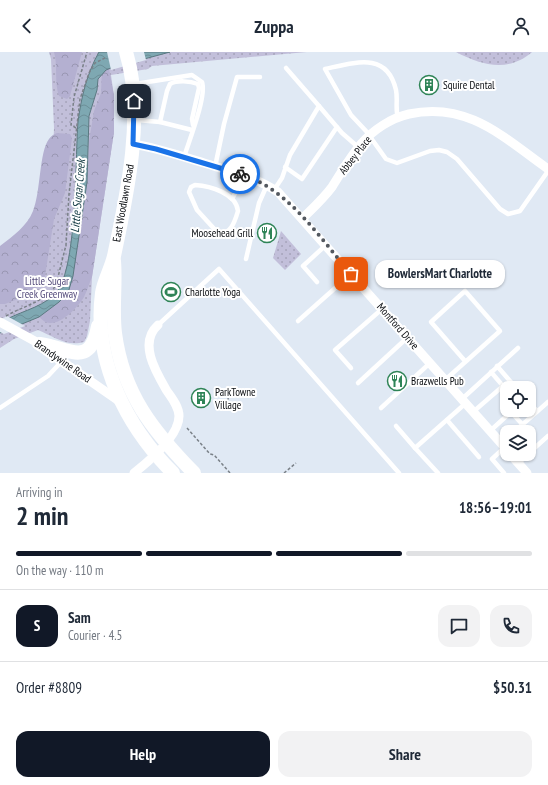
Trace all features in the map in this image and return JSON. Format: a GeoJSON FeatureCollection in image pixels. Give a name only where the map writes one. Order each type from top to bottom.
{"type":"FeatureCollection","features":[{"type":"Feature","properties":{"kind":"main road","name":"East Woodlawn Road"},"geometry":{"type":"LineString","coordinates":[[126,52],[132,79],[134,120],[133,144],[114,258],[115,333],[121,362],[138,405],[153,428],[194,473]]}},
{"type":"Feature","properties":{"kind":"main road","name":"East Woodlawn Road"},"geometry":{"type":"LineString","coordinates":[[114,258],[103,285],[101,314],[106,361],[123,406],[138,431],[155,454],[173,473]]}},
{"type":"Feature","properties":{"kind":"main road"},"geometry":{"type":"LineString","coordinates":[[35,341],[74,353],[84,352],[90,349],[94,343],[101,314]]}},
{"type":"Feature","properties":{"kind":"street","name":"Abbey Place"},"geometry":{"type":"LineString","coordinates":[[303,218],[324,197],[358,148],[369,136],[382,126],[398,118],[418,112],[437,111],[466,116],[490,128],[548,170]]}},
{"type":"Feature","properties":{"kind":"street","name":"Montford Drive"},"geometry":{"type":"LineString","coordinates":[[133,144],[215,166],[270,187],[303,218],[500,441]]}},
{"type":"Feature","properties":{"kind":"street","name":"Brandywine Road"},"geometry":{"type":"LineString","coordinates":[[2,320],[110,393],[123,406]]}},
{"type":"Feature","properties":{"kind":"street"},"geometry":{"type":"LineString","coordinates":[[134,473],[166,443],[174,431],[179,416],[176,407],[160,378],[148,349],[150,336],[158,324]]}},
{"type":"Feature","properties":{"kind":"street","name":"Montford Drive"},"geometry":{"type":"LineString","coordinates":[[519,463],[527,473]]}},
{"type":"Feature","properties":{"kind":"lane"},"geometry":{"type":"LineString","coordinates":[[398,118],[396,107],[396,90],[389,72],[382,63],[365,61],[325,69],[351,115],[369,136],[382,155],[393,162],[402,162],[439,150],[451,154],[500,209],[508,214],[520,211],[548,170]]}},
{"type":"Feature","properties":{"kind":"lane"},"geometry":{"type":"LineString","coordinates":[[286,68],[337,127],[358,148]]}},
{"type":"Feature","properties":{"kind":"lane"},"geometry":{"type":"LineString","coordinates":[[132,79],[187,75],[196,77],[202,82],[203,87],[198,114],[192,128],[184,157]]}},
{"type":"Feature","properties":{"kind":"lane"},"geometry":{"type":"LineString","coordinates":[[215,166],[224,124],[237,77],[260,77]]}},
{"type":"Feature","properties":{"kind":"lane"},"geometry":{"type":"LineString","coordinates":[[160,122],[166,91],[170,84],[179,82],[198,84],[199,88],[192,119],[192,128]]}},
{"type":"Feature","properties":{"kind":"lane"},"geometry":{"type":"LineString","coordinates":[[246,259],[258,203],[270,187],[282,178],[292,150],[320,106]]}},
{"type":"Feature","properties":{"kind":"lane"},"geometry":{"type":"LineString","coordinates":[[134,120],[160,122],[192,128]]}},
{"type":"Feature","properties":{"kind":"lane"},"geometry":{"type":"LineString","coordinates":[[285,167],[302,179],[337,127]]}},
{"type":"Feature","properties":{"kind":"lane"},"geometry":{"type":"LineString","coordinates":[[232,199],[237,190],[241,175]]}},
{"type":"Feature","properties":{"kind":"lane"},"geometry":{"type":"LineString","coordinates":[[199,185],[221,192],[232,199],[237,207],[236,217],[229,230],[220,233],[214,230],[200,213],[189,192],[193,186],[199,185]]}},
{"type":"Feature","properties":{"kind":"lane"},"geometry":{"type":"LineString","coordinates":[[317,282],[303,266],[326,245]]}},
{"type":"Feature","properties":{"kind":"lane"},"geometry":{"type":"LineString","coordinates":[[158,324],[219,269],[399,473]]}},
{"type":"Feature","properties":{"kind":"lane"},"geometry":{"type":"LineString","coordinates":[[298,321],[351,274]]}},
{"type":"Feature","properties":{"kind":"lane"},"geometry":{"type":"LineString","coordinates":[[445,380],[500,331],[465,291],[431,322],[465,362]]}},
{"type":"Feature","properties":{"kind":"lane"},"geometry":{"type":"LineString","coordinates":[[351,368],[335,350],[382,309]]}},
{"type":"Feature","properties":{"kind":"lane"},"geometry":{"type":"LineString","coordinates":[[358,383],[408,338]]}},
{"type":"Feature","properties":{"kind":"lane"},"geometry":{"type":"LineString","coordinates":[[415,448],[447,420],[491,372],[518,348]]}},
{"type":"Feature","properties":{"kind":"lane"},"geometry":{"type":"LineString","coordinates":[[0,408],[48,376],[62,361]]}},
{"type":"Feature","properties":{"kind":"lane"},"geometry":{"type":"LineString","coordinates":[[382,408],[430,363]]}},
{"type":"Feature","properties":{"kind":"lane"},"geometry":{"type":"LineString","coordinates":[[497,366],[510,381]]}},
{"type":"Feature","properties":{"kind":"lane"},"geometry":{"type":"LineString","coordinates":[[473,412],[502,386],[491,372]]}},
{"type":"Feature","properties":{"kind":"lane"},"geometry":{"type":"LineString","coordinates":[[490,431],[511,412],[522,424],[548,402]]}},
{"type":"Feature","properties":{"kind":"lane"},"geometry":{"type":"LineString","coordinates":[[447,420],[479,457]]}},
{"type":"Feature","properties":{"kind":"lane"},"geometry":{"type":"LineString","coordinates":[[396,426],[438,473]]}},
{"type":"Feature","properties":{"kind":"lane"},"geometry":{"type":"LineString","coordinates":[[536,446],[548,436]]}},
{"type":"Feature","properties":{"kind":"lane"},"geometry":{"type":"LineString","coordinates":[[500,452],[492,459],[504,473]]}},
{"type":"Feature","properties":{"kind":"path"},"geometry":{"type":"LineString","coordinates":[[76,128],[71,125],[72,107],[86,52]]}},
{"type":"Feature","properties":{"kind":"path"},"geometry":{"type":"LineString","coordinates":[[2,320],[39,300],[56,285],[66,245],[69,194],[80,99],[92,67],[106,56]]}},
{"type":"Feature","properties":{"kind":"path"},"geometry":{"type":"LineString","coordinates":[[223,404],[236,395]]}},
{"type":"Feature","properties":{"kind":"path"},"geometry":{"type":"LineString","coordinates":[[187,428],[204,448],[230,473]]}},
{"type":"Feature","properties":{"kind":"path"},"geometry":{"type":"LineString","coordinates":[[284,473],[296,463]]}},
{"type":"Feature","properties":{"kind":"green space","name":"Little Sugar Creek Greenway"},"geometry":{"type":"Polygon","coordinates":[[[49,52],[307,52],[152,66],[148,69],[111,75],[114,96],[114,132],[92,277],[90,321],[87,336],[84,342],[71,343],[65,342],[38,330],[14,339],[0,348],[0,274],[4,271],[52,176],[54,128],[51,59],[49,52]]]}},
{"type":"Feature","properties":{"kind":"green space"},"geometry":{"type":"Polygon","coordinates":[[[54,52],[82,52],[70,96],[67,99],[59,96],[54,52]]]}},
{"type":"Feature","properties":{"kind":"green space"},"geometry":{"type":"Polygon","coordinates":[[[456,52],[532,52],[523,59],[514,63],[494,65],[465,57],[456,52]]]}},
{"type":"Feature","properties":{"kind":"green space"},"geometry":{"type":"Polygon","coordinates":[[[108,63],[114,96],[114,132],[92,277],[84,297],[74,310],[60,321],[48,323],[39,317],[59,302],[77,250],[87,182],[89,141],[94,111],[101,93],[102,65],[108,63]]]}},
{"type":"Feature","properties":{"kind":"green space"},"geometry":{"type":"Polygon","coordinates":[[[57,133],[70,134],[72,138],[65,193],[54,219],[45,276],[40,285],[23,297],[5,304],[0,304],[0,246],[19,230],[33,211],[36,203],[43,153],[49,139],[57,133]]]}},
{"type":"Feature","properties":{"kind":"green space"},"geometry":{"type":"Polygon","coordinates":[[[281,231],[301,254],[285,270],[273,258],[281,231]]]}},
{"type":"Feature","properties":{"kind":"water","name":"Little Sugar Creek"},"geometry":{"type":"Polygon","coordinates":[[[99,52],[170,52],[111,68],[106,70],[98,79],[97,90],[89,116],[87,182],[73,276],[68,293],[39,317],[0,333],[0,323],[42,304],[54,295],[62,283],[67,264],[74,213],[79,113],[88,77],[99,52]]]}},
{"type":"Feature","properties":{"kind":"pier"},"geometry":{"type":"Polygon","coordinates":[[[107,52],[144,52],[146,60],[111,70],[107,52]]]}},
{"type":"Feature","properties":{"kind":"pier"},"geometry":{"type":"Polygon","coordinates":[[[7,316],[25,326],[4,334],[0,332],[0,320],[7,316]]]}},
{"type":"Feature","properties":{"kind":"way so far"},"geometry":{"type":"LineString","coordinates":[[240,174],[260,181],[278,192],[351,274]]}},
{"type":"Feature","properties":{"kind":"place","name":"Squire Dental"},"geometry":{"type":"Point","coordinates":[429,85]}},
{"type":"Feature","properties":{"kind":"place","name":"Moosehead Grill"},"geometry":{"type":"Point","coordinates":[267,233]}},
{"type":"Feature","properties":{"kind":"place","name":"BowlersMart Charlotte"},"geometry":{"type":"Point","coordinates":[351,274]}},
{"type":"Feature","properties":{"kind":"place","name":"Charlotte Yoga"},"geometry":{"type":"Point","coordinates":[171,292]}},
{"type":"Feature","properties":{"kind":"place","name":"Brazwells Pub"},"geometry":{"type":"Point","coordinates":[397,381]}},
{"type":"Feature","properties":{"kind":"place","name":"ParkTowne Village"},"geometry":{"type":"Point","coordinates":[201,398]}},
{"type":"Feature","properties":{"kind":"route"},"geometry":{"type":"LineString","coordinates":[[134,101],[133,144],[156,149],[240,174]]}}]}
